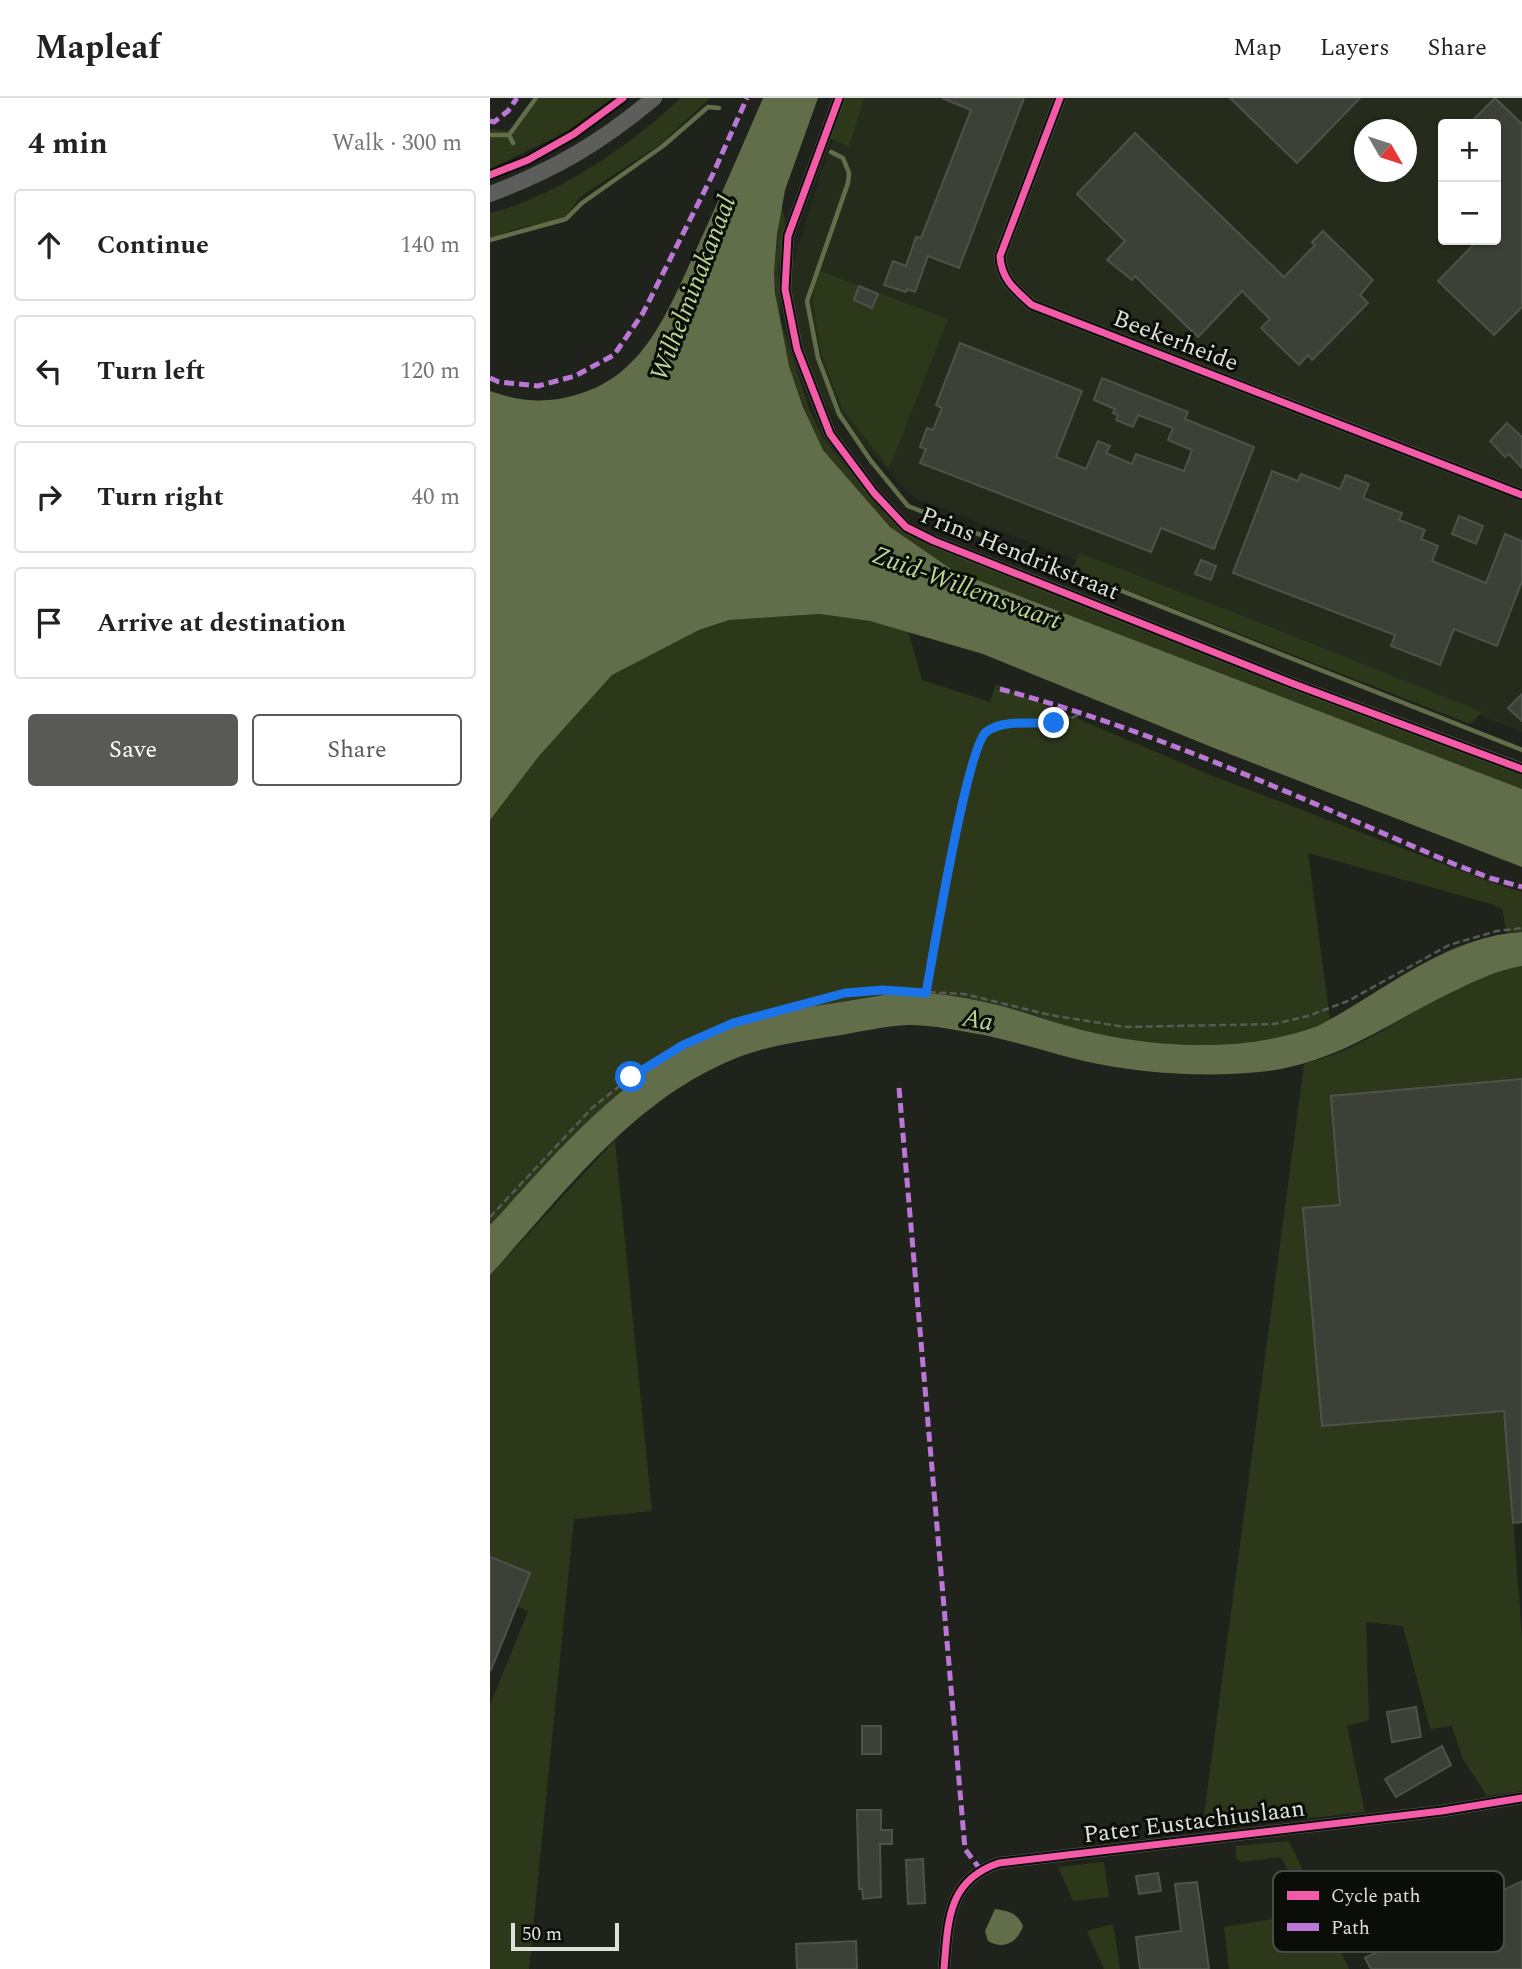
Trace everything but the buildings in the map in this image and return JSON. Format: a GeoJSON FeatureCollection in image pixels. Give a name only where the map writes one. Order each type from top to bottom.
{"type":"FeatureCollection","features":[{"type":"Feature","properties":{"kind":"main road"},"geometry":{"type":"LineString","coordinates":[[490,194],[539,175],[579,153],[620,127],[654,98]]}},
{"type":"Feature","properties":{"kind":"street","name":"Prins Hendrikstraat"},"geometry":{"type":"LineString","coordinates":[[839,98],[788,236],[785,289],[797,349],[830,435],[874,493],[906,527],[934,541],[1294,684],[1522,769]]}},
{"type":"Feature","properties":{"kind":"street","name":"Beekerheide"},"geometry":{"type":"LineString","coordinates":[[1060,98],[1000,256],[1000,270],[1010,286],[1031,305],[1522,495]]}},
{"type":"Feature","properties":{"kind":"street","name":"Pater Eustachiuslaan"},"geometry":{"type":"LineString","coordinates":[[944,1969],[948,1925],[954,1901],[963,1885],[980,1869],[999,1863],[1442,1811],[1522,1798]]}},
{"type":"Feature","properties":{"kind":"path"},"geometry":{"type":"LineString","coordinates":[[926,993],[964,796],[978,741],[998,725],[1065,722],[1081,713]]}},
{"type":"Feature","properties":{"kind":"path"},"geometry":{"type":"LineString","coordinates":[[490,1217],[592,1108],[631,1077],[683,1045],[733,1023],[845,993],[883,990],[964,994],[1050,1015],[1125,1027],[1273,1024],[1308,1016],[1348,1001],[1449,945],[1497,931],[1522,928]]}},
{"type":"Feature","properties":{"kind":"shaded area"},"geometry":{"type":"Polygon","coordinates":[[[536,98],[613,98],[566,132],[490,169],[490,129],[508,131],[513,128],[536,98]]]}},
{"type":"Feature","properties":{"kind":"shaded area"},"geometry":{"type":"Polygon","coordinates":[[[680,98],[710,98],[662,143],[580,197],[567,215],[556,221],[519,228],[490,239],[490,213],[540,195],[592,167],[640,133],[680,98]]]}},
{"type":"Feature","properties":{"kind":"shaded area"},"geometry":{"type":"Polygon","coordinates":[[[842,98],[864,98],[849,147],[827,137],[842,98]]]}},
{"type":"Feature","properties":{"kind":"shaded area"},"geometry":{"type":"Polygon","coordinates":[[[849,98],[1522,98],[1522,732],[915,498],[830,411],[804,359],[785,289],[823,166],[849,98]]]}},
{"type":"Feature","properties":{"kind":"shaded area"},"geometry":{"type":"Polygon","coordinates":[[[781,204],[785,219],[778,271],[781,322],[810,411],[824,439],[880,510],[911,534],[1522,773],[1522,789],[954,571],[890,527],[823,450],[789,366],[778,318],[774,272],[781,204]]]}},
{"type":"Feature","properties":{"kind":"shaded area"},"geometry":{"type":"Polygon","coordinates":[[[817,270],[948,319],[889,468],[842,409],[820,349],[813,302],[817,270]]]}},
{"type":"Feature","properties":{"kind":"shaded area"},"geometry":{"type":"Polygon","coordinates":[[[1079,553],[1482,712],[1470,724],[1073,569],[1079,553]]]}},
{"type":"Feature","properties":{"kind":"shaded area"},"geometry":{"type":"Polygon","coordinates":[[[820,614],[870,621],[908,631],[922,680],[990,702],[996,684],[1208,774],[1522,892],[1522,932],[1507,933],[1502,909],[1491,904],[1308,853],[1330,1020],[1305,1031],[1277,1038],[1247,1043],[1183,1045],[1096,1034],[994,1004],[931,994],[882,995],[765,1016],[723,1029],[688,1046],[625,1089],[569,1141],[490,1225],[490,820],[539,756],[612,675],[699,630],[729,620],[820,614]]]}},
{"type":"Feature","properties":{"kind":"shaded area"},"geometry":{"type":"Polygon","coordinates":[[[1522,966],[1522,1395],[1494,1400],[1506,1421],[1522,1638],[1522,1791],[1487,1796],[1463,1759],[1452,1726],[1430,1729],[1403,1626],[1366,1622],[1369,1720],[1347,1726],[1365,1812],[1202,1830],[1304,1064],[1359,1043],[1473,980],[1522,966]]]}},
{"type":"Feature","properties":{"kind":"shaded area"},"geometry":{"type":"Polygon","coordinates":[[[615,1140],[652,1511],[574,1519],[529,1969],[490,1969],[490,1705],[528,1611],[490,1595],[490,1275],[615,1140]]]}},
{"type":"Feature","properties":{"kind":"shaded area"},"geometry":{"type":"Polygon","coordinates":[[[1289,1841],[1303,1871],[1288,1871],[1281,1857],[1241,1862],[1236,1859],[1236,1846],[1289,1841]]]}},
{"type":"Feature","properties":{"kind":"shaded area"},"geometry":{"type":"Polygon","coordinates":[[[1104,1862],[1109,1897],[1073,1901],[1058,1867],[1104,1862]]]}},
{"type":"Feature","properties":{"kind":"shaded area"},"geometry":{"type":"Polygon","coordinates":[[[1273,1919],[1273,1952],[1341,1952],[1349,1969],[1229,1969],[1224,1927],[1273,1919]]]}},
{"type":"Feature","properties":{"kind":"shaded area"},"geometry":{"type":"Polygon","coordinates":[[[1113,1924],[1120,1969],[1104,1969],[1087,1931],[1113,1924]]]}},
{"type":"Feature","properties":{"kind":"water"},"geometry":{"type":"Polygon","coordinates":[[[763,98],[818,98],[785,190],[777,235],[775,293],[789,366],[803,407],[823,450],[890,527],[954,571],[1522,789],[1522,867],[1214,748],[983,654],[870,621],[820,614],[729,620],[699,630],[612,675],[539,756],[490,820],[490,391],[512,398],[534,400],[568,397],[602,384],[622,371],[638,355],[665,316],[676,294],[763,98]]]}},
{"type":"Feature","properties":{"kind":"water","name":"Aa"},"geometry":{"type":"Polygon","coordinates":[[[1522,932],[1522,966],[1469,984],[1341,1050],[1318,1059],[1268,1071],[1199,1074],[1128,1069],[1084,1061],[984,1035],[918,1025],[797,1042],[746,1054],[697,1077],[663,1099],[631,1125],[572,1183],[490,1275],[490,1225],[569,1140],[624,1089],[654,1067],[687,1046],[736,1023],[796,1009],[883,995],[920,993],[987,1002],[1086,1031],[1154,1043],[1210,1045],[1265,1040],[1318,1026],[1416,968],[1467,944],[1522,932]]]}},
{"type":"Feature","properties":{"kind":"water"},"geometry":{"type":"Polygon","coordinates":[[[995,1909],[1012,1913],[1023,1926],[1014,1941],[1005,1945],[988,1941],[985,1931],[995,1909]]]}},
{"type":"Feature","properties":{"kind":"waterway"},"geometry":{"type":"LineString","coordinates":[[509,135],[536,98]]}},
{"type":"Feature","properties":{"kind":"waterway"},"geometry":{"type":"LineString","coordinates":[[490,240],[566,219],[582,203],[663,146],[708,107],[719,108]]}},
{"type":"Feature","properties":{"kind":"waterway"},"geometry":{"type":"LineString","coordinates":[[490,135],[509,135],[513,143]]}},
{"type":"Feature","properties":{"kind":"waterway"},"geometry":{"type":"LineString","coordinates":[[831,152],[843,158],[849,173],[848,183],[807,301],[818,358],[839,414],[871,461],[908,506],[1522,750]]}},
{"type":"Feature","properties":{"kind":"marked path"},"geometry":{"type":"LineString","coordinates":[[490,121],[494,122],[508,111],[517,98]]}},
{"type":"Feature","properties":{"kind":"marked path"},"geometry":{"type":"LineString","coordinates":[[490,378],[499,382],[538,386],[575,376],[614,355],[643,313],[712,176],[747,98]]}},
{"type":"Feature","properties":{"kind":"marked path"},"geometry":{"type":"LineString","coordinates":[[1000,689],[1116,725],[1173,746],[1454,864],[1522,887]]}},
{"type":"Feature","properties":{"kind":"marked path"},"geometry":{"type":"LineString","coordinates":[[899,1088],[965,1849],[980,1869]]}},
{"type":"Feature","properties":{"kind":"cycle path"},"geometry":{"type":"LineString","coordinates":[[490,175],[528,160],[574,134],[623,98]]}},
{"type":"Feature","properties":{"kind":"cycle path"},"geometry":{"type":"LineString","coordinates":[[839,98],[788,236],[785,289],[797,349],[830,434],[874,493],[906,527],[934,541],[1294,684],[1522,769]]}},
{"type":"Feature","properties":{"kind":"cycle path"},"geometry":{"type":"LineString","coordinates":[[1060,98],[1000,256],[1006,278],[1032,305],[1522,495]]}},
{"type":"Feature","properties":{"kind":"cycle path"},"geometry":{"type":"LineString","coordinates":[[944,1969],[953,1905],[969,1880],[999,1863],[1442,1811],[1522,1798]]}},
{"type":"Feature","properties":{"kind":"route"},"geometry":{"type":"LineString","coordinates":[[631,1077],[683,1045],[733,1023],[845,993],[883,990],[926,993],[964,796],[978,741],[998,725],[1054,723]]}},
{"type":"Feature","properties":{"kind":"water label","name":"Wilhelminakanaal"},"geometry":{"type":"Point","coordinates":[692,288]}},
{"type":"Feature","properties":{"kind":"water label","name":"Zuid-Willemsvaart"},"geometry":{"type":"Point","coordinates":[967,587]}}]}
